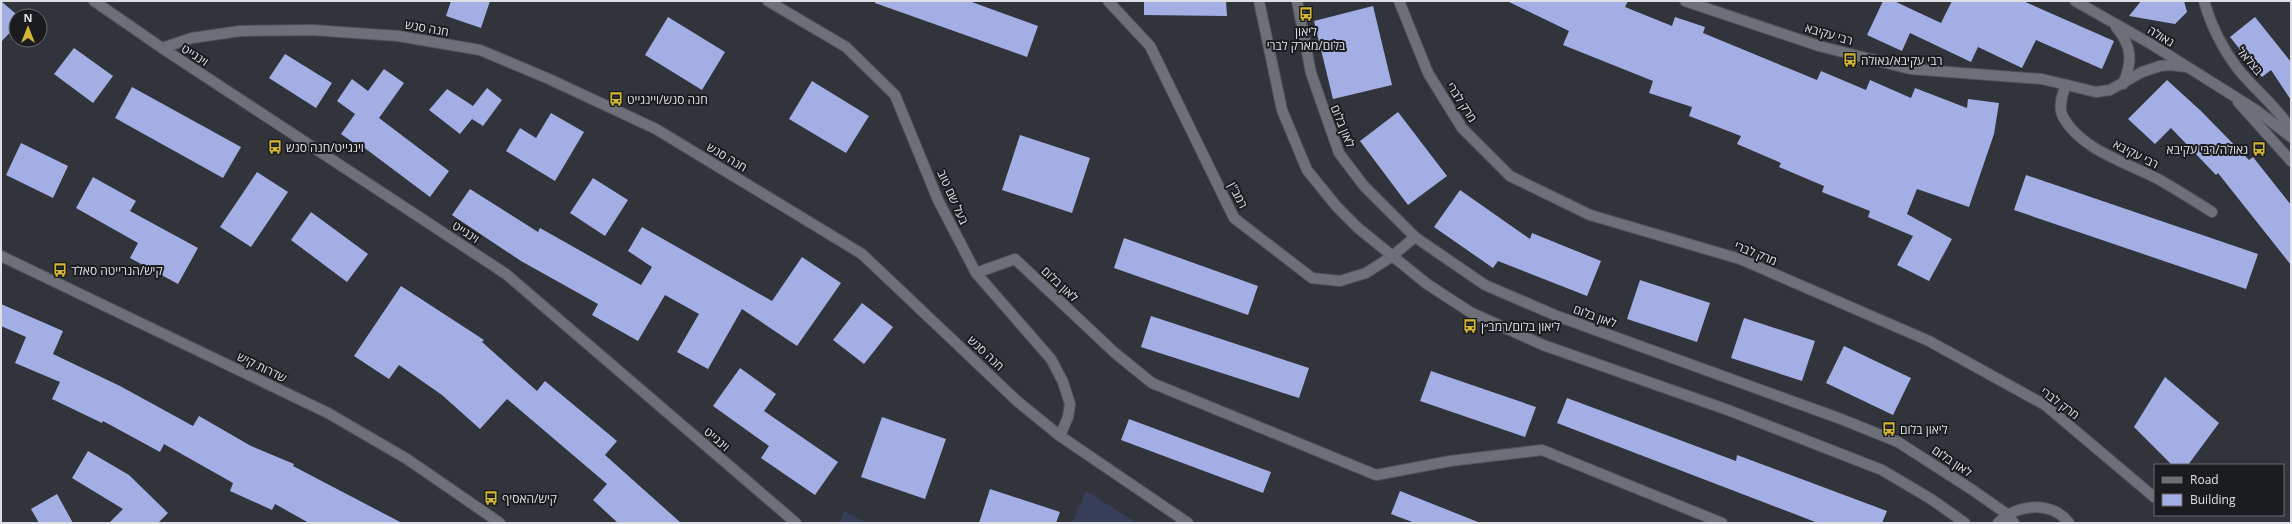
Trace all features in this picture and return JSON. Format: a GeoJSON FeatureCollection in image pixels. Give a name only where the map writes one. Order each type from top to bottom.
{"type":"FeatureCollection","features":[{"type":"Feature","properties":{"kind":"street","name":"וינגייט"},"geometry":{"type":"LineString","coordinates":[[94,1],[162,48],[506,274],[796,523]]}},
{"type":"Feature","properties":{"kind":"street","name":"בעל שם טוב"},"geometry":{"type":"LineString","coordinates":[[768,1],[846,47],[895,95],[938,200],[976,273],[1050,359],[1063,382],[1070,404],[1068,418],[1060,436]]}},
{"type":"Feature","properties":{"kind":"street","name":"רמב\"ן"},"geometry":{"type":"LineString","coordinates":[[1108,1],[1150,46],[1234,218],[1312,278],[1340,281],[1366,273],[1391,258],[1415,237]]}},
{"type":"Feature","properties":{"kind":"street"},"geometry":{"type":"LineString","coordinates":[[1259,1],[1282,110],[1307,170],[1337,207],[1391,258],[1427,284],[1477,315],[1543,345],[1728,410],[1882,470],[1931,499],[1965,523]]}},
{"type":"Feature","properties":{"kind":"street","name":"לאון בלום"},"geometry":{"type":"LineString","coordinates":[[1297,1],[1311,73],[1339,153],[1364,186],[1415,237],[1485,285],[1557,316],[1841,419],[1898,442],[1934,463],[2007,514],[2014,523]]}},
{"type":"Feature","properties":{"kind":"street","name":"מרק לברי"},"geometry":{"type":"LineString","coordinates":[[1399,1],[1428,73],[1462,128],[1510,176],[1590,216],[1740,259],[1928,341],[2045,405],[2154,498]]}},
{"type":"Feature","properties":{"kind":"street","name":"רבי עקיבא"},"geometry":{"type":"LineString","coordinates":[[1685,1],[1819,46],[1910,69],[1970,75],[2022,77],[2096,92],[2110,90],[2142,72],[2160,66],[2186,66]]}},
{"type":"Feature","properties":{"kind":"street","name":"גאולה"},"geometry":{"type":"LineString","coordinates":[[2075,1],[2186,66],[2279,126],[2291,137]]}},
{"type":"Feature","properties":{"kind":"street","name":"בצלאל"},"geometry":{"type":"LineString","coordinates":[[2204,1],[2210,22],[2222,47],[2239,70],[2267,98],[2291,129]]}},
{"type":"Feature","properties":{"kind":"street"},"geometry":{"type":"LineString","coordinates":[[2113,23],[2128,42],[2130,53],[2130,62],[2123,84]]}},
{"type":"Feature","properties":{"kind":"street","name":"חנה סנש"},"geometry":{"type":"LineString","coordinates":[[162,48],[192,38],[240,31],[335,32],[398,36],[480,50],[535,73],[656,129],[862,254],[1017,401],[1060,436],[1188,523]]}},
{"type":"Feature","properties":{"kind":"street","name":"רבי עקיבא"},"geometry":{"type":"LineString","coordinates":[[2066,85],[2060,102],[2062,116],[2074,133],[2097,148],[2159,180],[2212,212]]}},
{"type":"Feature","properties":{"kind":"street","name":"גאולה"},"geometry":{"type":"LineString","coordinates":[[2233,96],[2291,161]]}},
{"type":"Feature","properties":{"kind":"street","name":"שדרות קיש"},"geometry":{"type":"LineString","coordinates":[[1,256],[328,413],[407,459],[500,523]]}},
{"type":"Feature","properties":{"kind":"street","name":"לאון בלום"},"geometry":{"type":"LineString","coordinates":[[976,273],[1014,259],[1116,353],[1152,383],[1376,475],[1450,461],[1542,450],[1722,523]]}},
{"type":"Feature","properties":{"kind":"street"},"geometry":{"type":"LineString","coordinates":[[1998,523],[2007,514],[2021,508],[2034,507],[2048,510],[2066,519],[2069,523]]}},
{"type":"Feature","properties":{"kind":"shaded area"},"geometry":{"type":"Polygon","coordinates":[[[1086,491],[1137,523],[1072,523],[1086,491]]]}},
{"type":"Feature","properties":{"kind":"shaded area"},"geometry":{"type":"Polygon","coordinates":[[[844,511],[867,523],[839,523],[844,511]]]}},
{"type":"Feature","properties":{"kind":"building"},"geometry":{"type":"Polygon","coordinates":[[[1,1],[9,8],[8,35],[1,42],[1,1]]]}},
{"type":"Feature","properties":{"kind":"building"},"geometry":{"type":"Polygon","coordinates":[[[451,1],[490,1],[481,28],[446,16],[451,1]]]}},
{"type":"Feature","properties":{"kind":"building"},"geometry":{"type":"Polygon","coordinates":[[[875,1],[969,1],[1038,26],[1027,57],[875,3],[875,1]]]}},
{"type":"Feature","properties":{"kind":"building"},"geometry":{"type":"Polygon","coordinates":[[[1144,1],[1226,1],[1227,16],[1144,15],[1144,1]]]}},
{"type":"Feature","properties":{"kind":"building"},"geometry":{"type":"Polygon","coordinates":[[[1507,1],[1628,1],[1625,7],[1672,26],[1675,17],[1705,27],[1703,33],[1817,80],[1821,71],[1866,90],[1870,80],[1911,98],[1915,88],[1967,108],[1968,99],[1999,103],[1994,134],[1969,207],[1917,189],[1907,214],[1952,239],[1929,281],[1897,265],[1913,236],[1868,217],[1870,211],[1822,192],[1824,186],[1779,167],[1781,163],[1737,144],[1741,136],[1689,116],[1692,107],[1649,93],[1653,81],[1563,45],[1569,31],[1507,1]]]}},
{"type":"Feature","properties":{"kind":"building"},"geometry":{"type":"Polygon","coordinates":[[[1883,1],[1894,1],[1941,23],[1952,1],[2023,1],[2114,41],[2102,69],[2036,40],[2022,68],[1978,47],[1971,62],[1910,33],[1902,51],[1867,35],[1883,1]]]}},
{"type":"Feature","properties":{"kind":"building"},"geometry":{"type":"Polygon","coordinates":[[[2141,1],[2184,1],[2187,12],[2175,24],[2129,16],[2141,1]]]}},
{"type":"Feature","properties":{"kind":"building"},"geometry":{"type":"Polygon","coordinates":[[[1373,6],[1392,85],[1333,99],[1314,21],[1373,6]]]}},
{"type":"Feature","properties":{"kind":"building"},"geometry":{"type":"Polygon","coordinates":[[[668,17],[725,52],[702,90],[645,55],[668,17]]]}},
{"type":"Feature","properties":{"kind":"building"},"geometry":{"type":"Polygon","coordinates":[[[2255,17],[2291,62],[2291,100],[2271,70],[2262,77],[2230,37],[2255,17]]]}},
{"type":"Feature","properties":{"kind":"building"},"geometry":{"type":"Polygon","coordinates":[[[74,48],[113,76],[93,103],[54,74],[74,48]]]}},
{"type":"Feature","properties":{"kind":"building"},"geometry":{"type":"Polygon","coordinates":[[[285,54],[332,83],[316,108],[269,78],[285,54]]]}},
{"type":"Feature","properties":{"kind":"building"},"geometry":{"type":"Polygon","coordinates":[[[384,69],[404,83],[379,118],[449,171],[430,197],[362,146],[361,148],[341,134],[355,114],[337,101],[352,79],[368,91],[384,69]]]}},
{"type":"Feature","properties":{"kind":"building"},"geometry":{"type":"Polygon","coordinates":[[[2167,80],[2201,111],[2249,160],[2253,157],[2291,205],[2291,265],[2218,173],[2216,175],[2171,128],[2155,144],[2128,119],[2167,80]]]}},
{"type":"Feature","properties":{"kind":"building"},"geometry":{"type":"Polygon","coordinates":[[[812,81],[869,116],[846,153],[789,119],[812,81]]]}},
{"type":"Feature","properties":{"kind":"building"},"geometry":{"type":"Polygon","coordinates":[[[132,87],[241,147],[223,178],[115,118],[132,87]]]}},
{"type":"Feature","properties":{"kind":"building"},"geometry":{"type":"Polygon","coordinates":[[[487,88],[502,100],[483,126],[472,119],[460,134],[429,110],[447,89],[473,106],[487,88]]]}},
{"type":"Feature","properties":{"kind":"building"},"geometry":{"type":"Polygon","coordinates":[[[1398,112],[1447,176],[1408,205],[1360,141],[1398,112]]]}},
{"type":"Feature","properties":{"kind":"building"},"geometry":{"type":"Polygon","coordinates":[[[551,113],[584,132],[555,181],[506,151],[520,128],[536,138],[551,113]]]}},
{"type":"Feature","properties":{"kind":"building"},"geometry":{"type":"Polygon","coordinates":[[[1020,135],[1090,158],[1072,213],[1002,190],[1020,135]]]}},
{"type":"Feature","properties":{"kind":"building"},"geometry":{"type":"Polygon","coordinates":[[[21,143],[68,166],[53,198],[6,175],[21,143]]]}},
{"type":"Feature","properties":{"kind":"building"},"geometry":{"type":"Polygon","coordinates":[[[257,172],[288,192],[251,247],[220,227],[257,172]]]}},
{"type":"Feature","properties":{"kind":"building"},"geometry":{"type":"Polygon","coordinates":[[[2026,175],[2258,254],[2246,289],[2014,210],[2026,175]]]}},
{"type":"Feature","properties":{"kind":"building"},"geometry":{"type":"Polygon","coordinates":[[[93,177],[136,201],[130,211],[198,248],[178,284],[130,258],[138,243],[76,208],[93,177]]]}},
{"type":"Feature","properties":{"kind":"building"},"geometry":{"type":"Polygon","coordinates":[[[593,178],[628,200],[605,236],[570,213],[593,178]]]}},
{"type":"Feature","properties":{"kind":"building"},"geometry":{"type":"Polygon","coordinates":[[[470,189],[538,232],[540,228],[641,285],[652,267],[628,251],[642,227],[772,301],[802,257],[841,283],[797,346],[742,309],[708,369],[677,352],[699,314],[665,295],[638,341],[592,315],[598,304],[521,261],[452,215],[470,189]]]}},
{"type":"Feature","properties":{"kind":"building"},"geometry":{"type":"Polygon","coordinates":[[[1460,190],[1530,239],[1532,233],[1601,261],[1587,296],[1498,261],[1493,268],[1434,227],[1460,190]]]}},
{"type":"Feature","properties":{"kind":"building"},"geometry":{"type":"Polygon","coordinates":[[[311,212],[368,254],[347,282],[291,240],[311,212]]]}},
{"type":"Feature","properties":{"kind":"building"},"geometry":{"type":"Polygon","coordinates":[[[1124,238],[1258,286],[1248,315],[1114,268],[1124,238]]]}},
{"type":"Feature","properties":{"kind":"building"},"geometry":{"type":"Polygon","coordinates":[[[1640,280],[1710,303],[1697,342],[1627,319],[1640,280]]]}},
{"type":"Feature","properties":{"kind":"building"},"geometry":{"type":"Polygon","coordinates":[[[401,286],[484,340],[482,342],[537,391],[545,381],[617,441],[605,455],[681,523],[618,523],[593,500],[607,484],[507,399],[480,429],[442,395],[399,365],[389,379],[354,356],[401,286]]]}},
{"type":"Feature","properties":{"kind":"building"},"geometry":{"type":"Polygon","coordinates":[[[862,303],[893,327],[864,364],[833,340],[862,303]]]}},
{"type":"Feature","properties":{"kind":"building"},"geometry":{"type":"Polygon","coordinates":[[[1,304],[63,331],[53,354],[120,386],[193,426],[199,416],[251,446],[294,464],[293,466],[402,523],[309,523],[275,504],[272,510],[230,491],[233,483],[164,444],[160,452],[103,421],[102,423],[52,399],[60,382],[15,363],[26,337],[1,326],[1,304]]]}},
{"type":"Feature","properties":{"kind":"building"},"geometry":{"type":"Polygon","coordinates":[[[1151,316],[1309,368],[1299,398],[1141,347],[1151,316]]]}},
{"type":"Feature","properties":{"kind":"building"},"geometry":{"type":"Polygon","coordinates":[[[1744,318],[1815,341],[1802,381],[1731,358],[1744,318]]]}},
{"type":"Feature","properties":{"kind":"building"},"geometry":{"type":"Polygon","coordinates":[[[1844,346],[1911,378],[1893,415],[1826,383],[1844,346]]]}},
{"type":"Feature","properties":{"kind":"building"},"geometry":{"type":"Polygon","coordinates":[[[740,368],[776,394],[764,411],[838,462],[815,495],[761,458],[769,446],[713,406],[740,368]]]}},
{"type":"Feature","properties":{"kind":"building"},"geometry":{"type":"Polygon","coordinates":[[[1431,371],[1536,407],[1525,437],[1420,401],[1431,371]]]}},
{"type":"Feature","properties":{"kind":"building"},"geometry":{"type":"Polygon","coordinates":[[[2165,377],[2219,423],[2189,464],[2171,464],[2134,427],[2165,377]]]}},
{"type":"Feature","properties":{"kind":"building"},"geometry":{"type":"Polygon","coordinates":[[[1567,398],[1736,461],[1737,455],[1887,511],[1882,523],[1818,523],[1557,423],[1567,398]]]}},
{"type":"Feature","properties":{"kind":"building"},"geometry":{"type":"Polygon","coordinates":[[[882,417],[946,439],[925,499],[861,477],[882,417]]]}},
{"type":"Feature","properties":{"kind":"building"},"geometry":{"type":"Polygon","coordinates":[[[1129,419],[1271,472],[1263,493],[1121,440],[1129,419]]]}},
{"type":"Feature","properties":{"kind":"building"},"geometry":{"type":"Polygon","coordinates":[[[88,451],[129,475],[168,513],[158,523],[109,523],[123,509],[72,478],[88,451]]]}},
{"type":"Feature","properties":{"kind":"building"},"geometry":{"type":"Polygon","coordinates":[[[990,489],[1060,512],[1056,523],[979,523],[990,489]]]}},
{"type":"Feature","properties":{"kind":"building"},"geometry":{"type":"Polygon","coordinates":[[[1400,491],[1478,523],[1415,523],[1391,514],[1400,491]]]}},
{"type":"Feature","properties":{"kind":"building"},"geometry":{"type":"Polygon","coordinates":[[[57,494],[73,523],[39,523],[31,509],[57,494]]]}},
{"type":"Feature","properties":{"kind":"place","name":"ליאון בלום/מארק לברי"},"geometry":{"type":"Point","coordinates":[1306,14]}},
{"type":"Feature","properties":{"kind":"place","name":"רבי עקיבא/גאולה"},"geometry":{"type":"Point","coordinates":[1850,60]}},
{"type":"Feature","properties":{"kind":"place","name":"חנה סנש/ויינגייט"},"geometry":{"type":"Point","coordinates":[616,99]}},
{"type":"Feature","properties":{"kind":"place","name":"וינגייט/חנה סנש"},"geometry":{"type":"Point","coordinates":[275,147]}},
{"type":"Feature","properties":{"kind":"place","name":"גאולה/רבי עקיבא"},"geometry":{"type":"Point","coordinates":[2259,149]}},
{"type":"Feature","properties":{"kind":"place","name":"קיש/הנרייטה סאלד"},"geometry":{"type":"Point","coordinates":[60,270]}},
{"type":"Feature","properties":{"kind":"place","name":"ליאון בלום/רמב״ן"},"geometry":{"type":"Point","coordinates":[1470,326]}},
{"type":"Feature","properties":{"kind":"place","name":"ליאון בלום"},"geometry":{"type":"Point","coordinates":[1889,429]}},
{"type":"Feature","properties":{"kind":"place","name":"קיש/האסיף"},"geometry":{"type":"Point","coordinates":[491,498]}}]}
